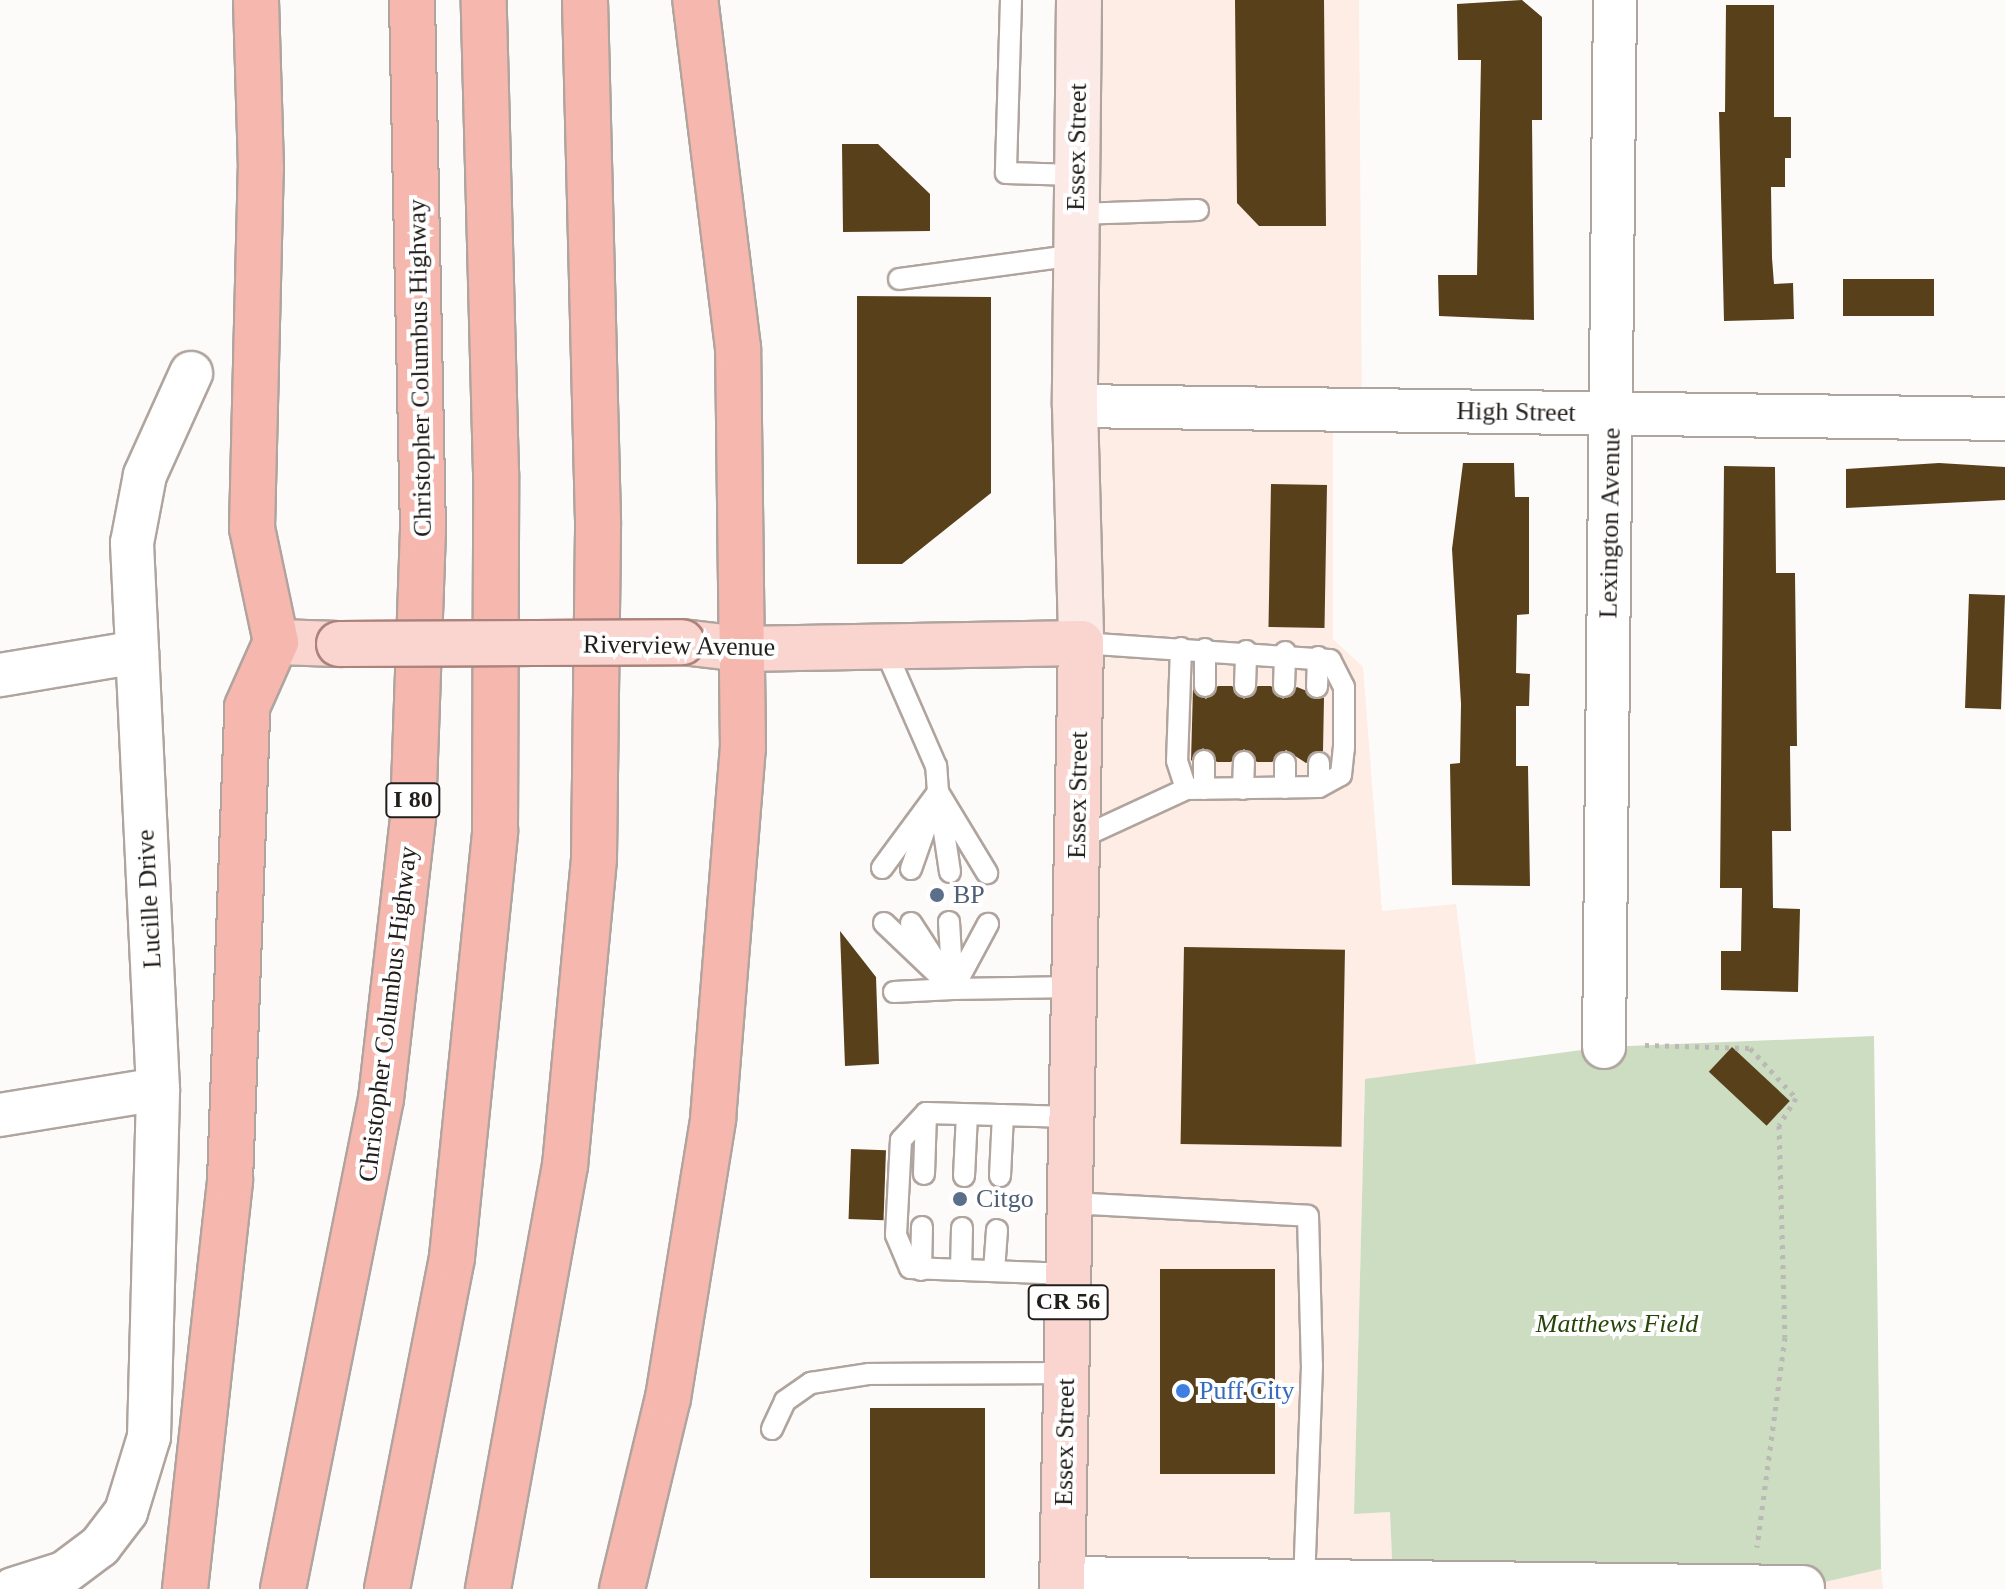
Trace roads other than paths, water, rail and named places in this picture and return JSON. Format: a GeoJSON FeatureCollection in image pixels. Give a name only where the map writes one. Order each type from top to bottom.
{"type":"FeatureCollection","features":[{"type":"Feature","properties":{"kind":"highway"},"geometry":{"type":"LineString","coordinates":[[185,1589],[230,1180],[247,707],[276,642],[252,528],[261,169],[256,0]]}},
{"type":"Feature","properties":{"kind":"highway","name":"Christopher Columbus Highway"},"geometry":{"type":"LineString","coordinates":[[283,1589],[381,1099],[413,816],[423,516],[412,0]]}},
{"type":"Feature","properties":{"kind":"highway"},"geometry":{"type":"LineString","coordinates":[[387,1589],[452,1257],[495,831],[496,473],[484,0]]}},
{"type":"Feature","properties":{"kind":"highway"},"geometry":{"type":"LineString","coordinates":[[488,1589],[563,1182],[594,858],[598,536],[585,0]]}},
{"type":"Feature","properties":{"kind":"highway"},"geometry":{"type":"LineString","coordinates":[[622,1589],[668,1398],[713,1119],[743,748],[738,348],[695,0]]}},
{"type":"Feature","properties":{"kind":"main road","name":"Essex Street"},"geometry":{"type":"LineString","coordinates":[[1062,1583],[1081,643],[1075,406],[1079,0]]}},
{"type":"Feature","properties":{"kind":"main road","name":"Riverview Avenue"},"geometry":{"type":"LineString","coordinates":[[276,642],[682,642],[742,649],[1081,643]]}},
{"type":"Feature","properties":{"kind":"street","name":"Lexington Avenue"},"geometry":{"type":"LineString","coordinates":[[1604,1047],[1615,0]]}},
{"type":"Feature","properties":{"kind":"street","name":"Lucille Drive"},"geometry":{"type":"LineString","coordinates":[[13,1589],[64,1573],[100,1546],[126,1512],[149,1437],[158,1089],[132,543],[145,475],[191,373]]}},
{"type":"Feature","properties":{"kind":"street","name":"High Street"},"geometry":{"type":"LineString","coordinates":[[1075,406],[2005,419]]}},
{"type":"Feature","properties":{"kind":"street"},"geometry":{"type":"LineString","coordinates":[[0,675],[137,652]]}},
{"type":"Feature","properties":{"kind":"street"},"geometry":{"type":"LineString","coordinates":[[0,1115],[158,1089]]}},
{"type":"Feature","properties":{"kind":"street"},"geometry":{"type":"LineString","coordinates":[[1062,1583],[1304,1581],[1803,1587]]}},
{"type":"Feature","properties":{"kind":"lane"},"geometry":{"type":"LineString","coordinates":[[1011,0],[1006,173],[1077,215]]}},
{"type":"Feature","properties":{"kind":"lane"},"geometry":{"type":"LineString","coordinates":[[899,279],[1077,215],[1198,210]]}},
{"type":"Feature","properties":{"kind":"lane"},"geometry":{"type":"LineString","coordinates":[[1078,839],[1195,789],[1319,787],[1341,775],[1344,687],[1330,660],[1318,657],[1285,652],[1081,643]]}},
{"type":"Feature","properties":{"kind":"lane"},"geometry":{"type":"LineString","coordinates":[[884,647],[936,766],[950,872]]}},
{"type":"Feature","properties":{"kind":"lane"},"geometry":{"type":"LineString","coordinates":[[1181,648],[1177,761],[1195,789]]}},
{"type":"Feature","properties":{"kind":"lane"},"geometry":{"type":"LineString","coordinates":[[1205,649],[1205,686]]}},
{"type":"Feature","properties":{"kind":"lane"},"geometry":{"type":"LineString","coordinates":[[1245,686],[1246,651]]}},
{"type":"Feature","properties":{"kind":"lane"},"geometry":{"type":"LineString","coordinates":[[1284,686],[1285,652]]}},
{"type":"Feature","properties":{"kind":"lane"},"geometry":{"type":"LineString","coordinates":[[1317,687],[1318,657]]}},
{"type":"Feature","properties":{"kind":"lane"},"geometry":{"type":"LineString","coordinates":[[1195,789],[1204,761]]}},
{"type":"Feature","properties":{"kind":"lane"},"geometry":{"type":"LineString","coordinates":[[1243,789],[1244,762]]}},
{"type":"Feature","properties":{"kind":"lane"},"geometry":{"type":"LineString","coordinates":[[1285,763],[1285,788]]}},
{"type":"Feature","properties":{"kind":"lane"},"geometry":{"type":"LineString","coordinates":[[1319,763],[1319,787]]}},
{"type":"Feature","properties":{"kind":"lane"},"geometry":{"type":"LineString","coordinates":[[882,868],[938,792]]}},
{"type":"Feature","properties":{"kind":"lane"},"geometry":{"type":"LineString","coordinates":[[911,869],[938,792]]}},
{"type":"Feature","properties":{"kind":"lane"},"geometry":{"type":"LineString","coordinates":[[938,792],[987,873]]}},
{"type":"Feature","properties":{"kind":"lane"},"geometry":{"type":"LineString","coordinates":[[949,922],[953,989]]}},
{"type":"Feature","properties":{"kind":"lane"},"geometry":{"type":"LineString","coordinates":[[884,923],[953,989]]}},
{"type":"Feature","properties":{"kind":"lane"},"geometry":{"type":"LineString","coordinates":[[911,923],[953,989]]}},
{"type":"Feature","properties":{"kind":"lane"},"geometry":{"type":"LineString","coordinates":[[953,989],[988,924]]}},
{"type":"Feature","properties":{"kind":"lane"},"geometry":{"type":"LineString","coordinates":[[894,992],[1075,987]]}},
{"type":"Feature","properties":{"kind":"lane"},"geometry":{"type":"LineString","coordinates":[[1069,1274],[910,1268],[896,1235],[901,1140],[926,1113],[1072,1117]]}},
{"type":"Feature","properties":{"kind":"lane"},"geometry":{"type":"LineString","coordinates":[[924,1174],[926,1113]]}},
{"type":"Feature","properties":{"kind":"lane"},"geometry":{"type":"LineString","coordinates":[[964,1176],[967,1115]]}},
{"type":"Feature","properties":{"kind":"lane"},"geometry":{"type":"LineString","coordinates":[[1000,1176],[1003,1115]]}},
{"type":"Feature","properties":{"kind":"lane"},"geometry":{"type":"LineString","coordinates":[[1071,1203],[1308,1216],[1312,1398],[1304,1581]]}},
{"type":"Feature","properties":{"kind":"lane"},"geometry":{"type":"LineString","coordinates":[[921,1270],[922,1227]]}},
{"type":"Feature","properties":{"kind":"lane"},"geometry":{"type":"LineString","coordinates":[[961,1270],[962,1228]]}},
{"type":"Feature","properties":{"kind":"lane"},"geometry":{"type":"LineString","coordinates":[[994,1271],[997,1230]]}},
{"type":"Feature","properties":{"kind":"lane"},"geometry":{"type":"LineString","coordinates":[[772,1429],[785,1401],[811,1383],[869,1374],[1067,1373]]}},
{"type":"Feature","properties":{"kind":"place","name":"BP"},"geometry":{"type":"Point","coordinates":[937,895]}},
{"type":"Feature","properties":{"kind":"place","name":"Citgo"},"geometry":{"type":"Point","coordinates":[960,1199]}},
{"type":"Feature","properties":{"kind":"place","name":"Puff City"},"geometry":{"type":"Point","coordinates":[1183,1391]}},
{"type":"Feature","properties":{"kind":"park label","name":"Matthews Field"},"geometry":{"type":"Point","coordinates":[1617,1324]}}]}
